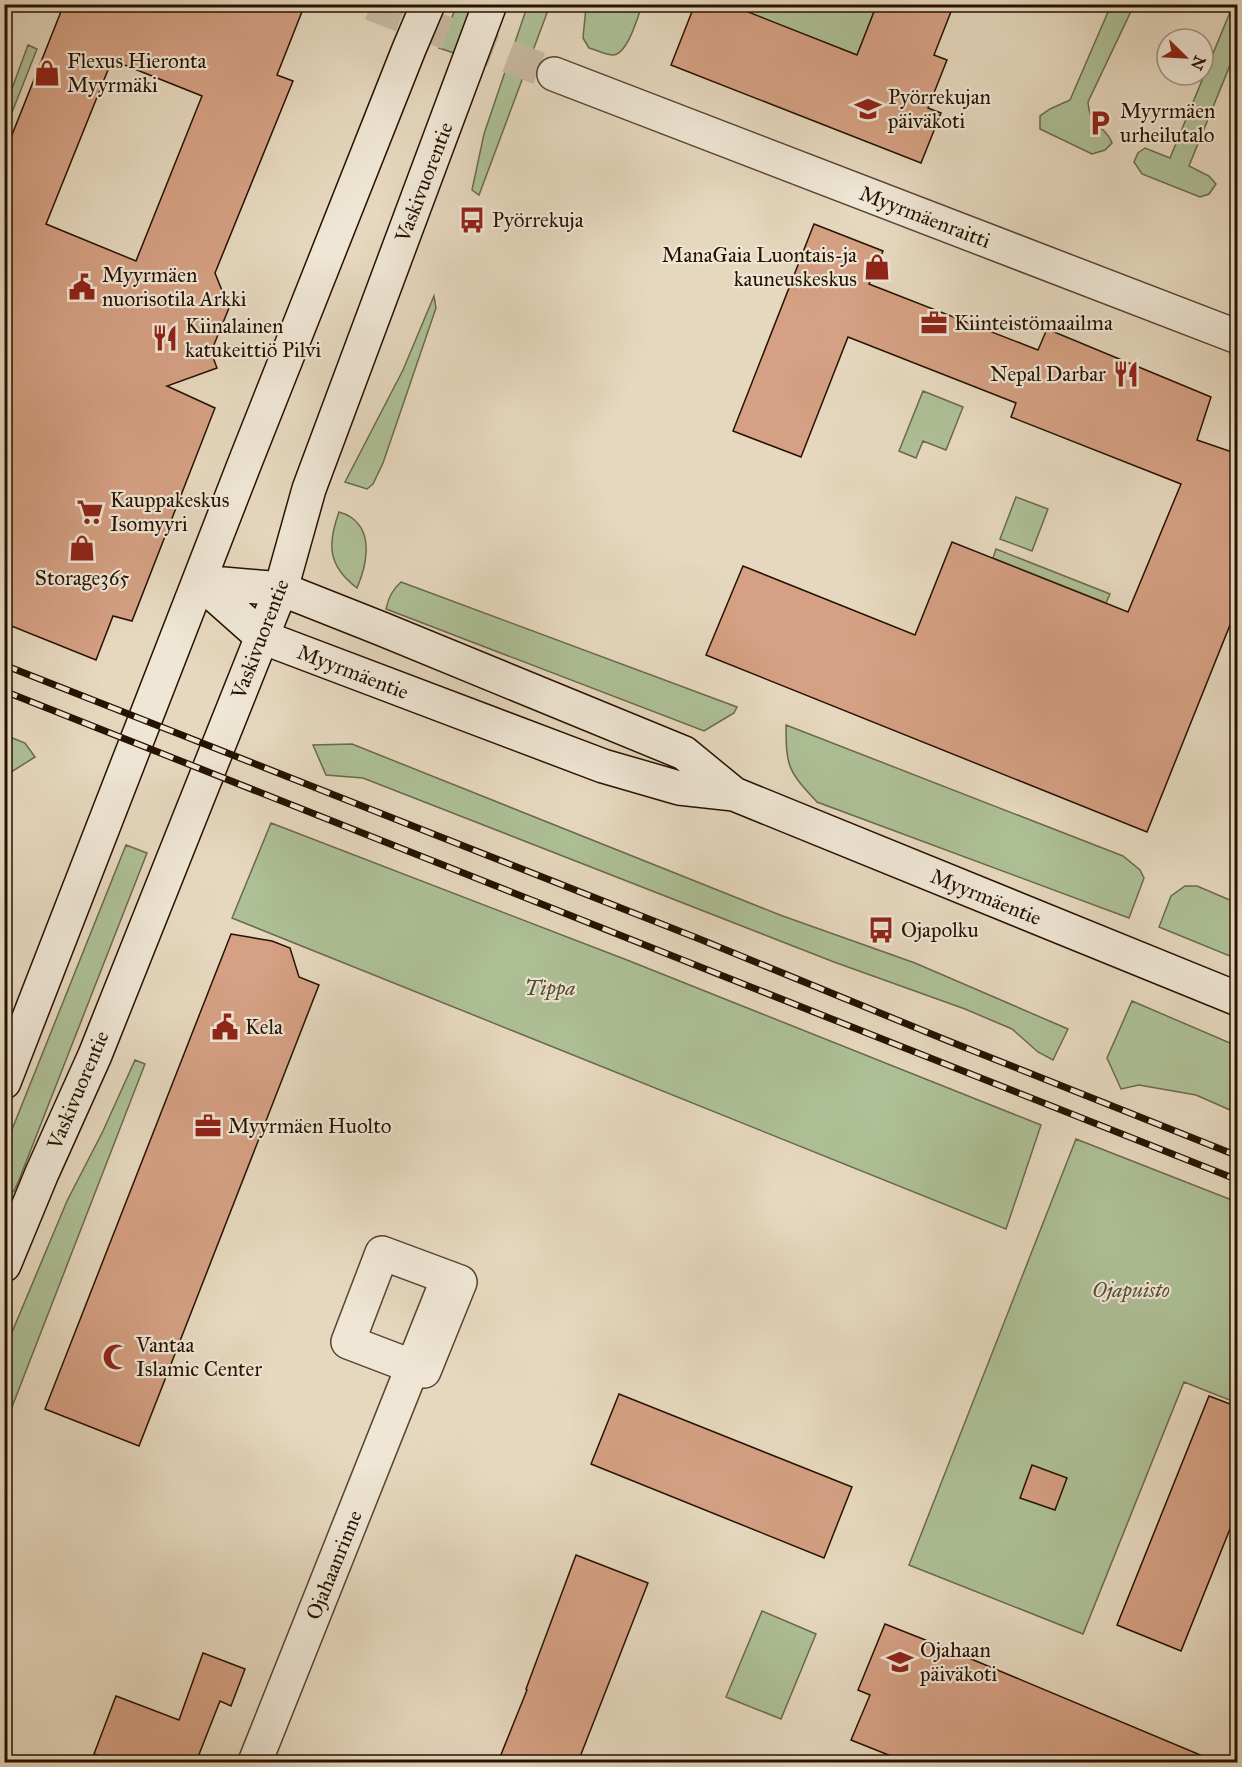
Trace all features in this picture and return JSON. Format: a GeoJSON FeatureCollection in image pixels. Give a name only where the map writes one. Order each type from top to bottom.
{"type":"FeatureCollection","features":[{"type":"Feature","properties":{"kind":"street"},"geometry":{"type":"LineString","coordinates":[[4,1082],[428,4]]}},
{"type":"Feature","properties":{"kind":"street","name":"Vaskivuorentie"},"geometry":{"type":"LineString","coordinates":[[4,1265],[95,1055],[262,637],[280,589],[309,489],[490,4]]}},
{"type":"Feature","properties":{"kind":"street","name":"Myyrmäenraitti"},"geometry":{"type":"LineString","coordinates":[[554,74],[618,88],[1238,337]]}},
{"type":"Feature","properties":{"kind":"street","name":"Myyrmäentie"},"geometry":{"type":"LineString","coordinates":[[200,582],[280,589],[684,753],[734,794]]}},
{"type":"Feature","properties":{"kind":"street","name":"Myyrmäentie"},"geometry":{"type":"LineString","coordinates":[[200,582],[262,637],[603,766],[679,788],[734,794],[1238,999]]}},
{"type":"Feature","properties":{"kind":"street","name":"Ojahaanrinne"},"geometry":{"type":"LineString","coordinates":[[255,1762],[413,1367],[448,1278],[382,1253],[348,1342],[413,1367]]}},
{"type":"Feature","properties":{"kind":"green space"},"geometry":{"type":"Polygon","coordinates":[[[528,4],[550,5],[479,195],[472,190],[484,134],[528,4]]]}},
{"type":"Feature","properties":{"kind":"green space"},"geometry":{"type":"Polygon","coordinates":[[[457,5],[479,5],[460,55],[439,48],[457,5]]]}},
{"type":"Feature","properties":{"kind":"green space"},"geometry":{"type":"Polygon","coordinates":[[[581,5],[642,5],[627,43],[617,54],[612,55],[589,48],[583,38],[586,7],[581,5]]]}},
{"type":"Feature","properties":{"kind":"green space"},"geometry":{"type":"Polygon","coordinates":[[[728,5],[877,5],[857,55],[728,5]]]}},
{"type":"Feature","properties":{"kind":"green space"},"geometry":{"type":"Polygon","coordinates":[[[1111,5],[1134,5],[1088,102],[1092,117],[1106,132],[1112,143],[1105,150],[1092,154],[1040,129],[1040,116],[1070,100],[1111,5]]]}},
{"type":"Feature","properties":{"kind":"green space"},"geometry":{"type":"Polygon","coordinates":[[[1233,5],[1237,5],[1237,48],[1189,166],[1209,176],[1216,184],[1209,194],[1200,197],[1142,174],[1134,162],[1138,153],[1145,148],[1170,158],[1199,87],[1215,87],[1215,49],[1233,5]]]}},
{"type":"Feature","properties":{"kind":"green space"},"geometry":{"type":"Polygon","coordinates":[[[28,45],[37,49],[5,130],[5,101],[7,95],[10,94],[28,45]]]}},
{"type":"Feature","properties":{"kind":"green space"},"geometry":{"type":"Polygon","coordinates":[[[434,296],[436,308],[383,463],[373,484],[367,489],[345,482],[403,370],[434,296]]]}},
{"type":"Feature","properties":{"kind":"green space"},"geometry":{"type":"Polygon","coordinates":[[[923,391],[963,407],[946,450],[923,441],[916,458],[899,451],[923,391]]]}},
{"type":"Feature","properties":{"kind":"green space"},"geometry":{"type":"Polygon","coordinates":[[[1016,497],[1048,509],[1032,551],[1000,539],[1016,497]]]}},
{"type":"Feature","properties":{"kind":"green space"},"geometry":{"type":"Polygon","coordinates":[[[339,512],[346,514],[359,525],[366,542],[365,561],[357,588],[347,580],[335,563],[332,545],[339,512]]]}},
{"type":"Feature","properties":{"kind":"green space"},"geometry":{"type":"Polygon","coordinates":[[[996,549],[1110,594],[1106,603],[993,558],[996,549]]]}},
{"type":"Feature","properties":{"kind":"green space"},"geometry":{"type":"Polygon","coordinates":[[[401,582],[737,707],[734,713],[704,731],[386,609],[391,594],[401,582]]]}},
{"type":"Feature","properties":{"kind":"green space"},"geometry":{"type":"Polygon","coordinates":[[[786,725],[1123,856],[1140,870],[1144,878],[1129,918],[817,802],[800,783],[791,768],[788,760],[786,725]]]}},
{"type":"Feature","properties":{"kind":"green space"},"geometry":{"type":"Polygon","coordinates":[[[5,735],[25,743],[35,757],[5,776],[5,735]]]}},
{"type":"Feature","properties":{"kind":"green space"},"geometry":{"type":"Polygon","coordinates":[[[352,744],[780,915],[915,963],[1068,1029],[1053,1060],[1038,1052],[1012,1029],[965,1009],[834,962],[363,778],[326,775],[313,745],[352,744]]]}},
{"type":"Feature","properties":{"kind":"green space","name":"Tippa"},"geometry":{"type":"Polygon","coordinates":[[[271,823],[627,960],[1041,1125],[1006,1229],[232,918],[271,823]]]}},
{"type":"Feature","properties":{"kind":"green space"},"geometry":{"type":"Polygon","coordinates":[[[126,845],[147,853],[19,1180],[14,1191],[5,1198],[5,1147],[126,845]]]}},
{"type":"Feature","properties":{"kind":"green space"},"geometry":{"type":"Polygon","coordinates":[[[1185,886],[1197,886],[1237,903],[1237,959],[1159,927],[1171,896],[1185,886]]]}},
{"type":"Feature","properties":{"kind":"green space"},"geometry":{"type":"Polygon","coordinates":[[[1132,1001],[1237,1046],[1237,1113],[1196,1095],[1139,1085],[1121,1089],[1107,1058],[1132,1001]]]}},
{"type":"Feature","properties":{"kind":"green space"},"geometry":{"type":"Polygon","coordinates":[[[135,1060],[145,1064],[5,1425],[5,1349],[67,1201],[103,1131],[135,1060]]]}},
{"type":"Feature","properties":{"kind":"green space","name":"Ojapuisto"},"geometry":{"type":"Polygon","coordinates":[[[1076,1139],[1237,1202],[1237,1403],[1184,1382],[1083,1634],[909,1565],[1076,1139]]]}},
{"type":"Feature","properties":{"kind":"green space"},"geometry":{"type":"Polygon","coordinates":[[[762,1611],[816,1634],[781,1719],[726,1697],[762,1611]]]}},
{"type":"Feature","properties":{"kind":"building","name":"Kauppakeskus Isomyyri"},"geometry":{"type":"Polygon","coordinates":[[[64,4],[305,4],[277,75],[293,81],[215,273],[229,308],[211,352],[217,368],[167,386],[215,408],[132,621],[113,616],[96,660],[4,623],[4,155],[64,4]],[[112,60],[46,224],[136,261],[202,96],[112,60]]]}},
{"type":"Feature","properties":{"kind":"building","name":"Pyörrekujan päiväkoti"},"geometry":{"type":"Polygon","coordinates":[[[695,4],[728,4],[857,55],[877,4],[954,4],[934,55],[947,60],[928,108],[941,113],[921,163],[671,65],[695,4]]]}},
{"type":"Feature","properties":{"kind":"building"},"geometry":{"type":"Polygon","coordinates":[[[814,224],[883,251],[869,284],[1038,350],[1047,329],[1211,397],[1197,440],[1238,454],[1238,605],[1147,832],[706,655],[743,566],[915,635],[952,542],[1128,612],[1181,484],[1011,417],[1016,403],[848,337],[801,457],[733,431],[814,224]]]}},
{"type":"Feature","properties":{"kind":"building"},"geometry":{"type":"Polygon","coordinates":[[[231,934],[272,941],[290,948],[299,977],[319,985],[139,1446],[45,1409],[231,934]]]}},
{"type":"Feature","properties":{"kind":"building"},"geometry":{"type":"Polygon","coordinates":[[[619,1394],[852,1487],[824,1558],[591,1464],[619,1394]]]}},
{"type":"Feature","properties":{"kind":"building"},"geometry":{"type":"Polygon","coordinates":[[[1209,1396],[1238,1407],[1238,1509],[1181,1651],[1117,1625],[1209,1396]]]}},
{"type":"Feature","properties":{"kind":"building"},"geometry":{"type":"Polygon","coordinates":[[[1032,1465],[1067,1478],[1055,1510],[1020,1498],[1032,1465]]]}},
{"type":"Feature","properties":{"kind":"building"},"geometry":{"type":"Polygon","coordinates":[[[576,1555],[648,1583],[578,1762],[498,1762],[527,1690],[576,1555]]]}},
{"type":"Feature","properties":{"kind":"building"},"geometry":{"type":"Polygon","coordinates":[[[885,1624],[1217,1762],[906,1762],[851,1740],[870,1695],[858,1690],[885,1624]]]}},
{"type":"Feature","properties":{"kind":"building"},"geometry":{"type":"Polygon","coordinates":[[[203,1653],[245,1669],[231,1706],[220,1701],[196,1762],[115,1762],[94,1754],[116,1696],[179,1720],[203,1653]]]}},
{"type":"Feature","properties":{"kind":"tunnel"},"geometry":{"type":"LineString","coordinates":[[371,4],[554,74]]}},
{"type":"Feature","properties":{"kind":"railway"},"geometry":{"type":"LineString","coordinates":[[4,665],[697,938],[1238,1156]]}},
{"type":"Feature","properties":{"kind":"railway"},"geometry":{"type":"LineString","coordinates":[[4,691],[1238,1180]]}},
{"type":"Feature","properties":{"kind":"place","name":"Flexus Hieronta Myyrmäki"},"geometry":{"type":"Point","coordinates":[47,73]}},
{"type":"Feature","properties":{"kind":"place","name":"Pyörrekujan päiväkoti"},"geometry":{"type":"Point","coordinates":[868,109]}},
{"type":"Feature","properties":{"kind":"place","name":"Myyrmäen urheilutalo"},"geometry":{"type":"Point","coordinates":[1100,123]}},
{"type":"Feature","properties":{"kind":"place","name":"Pyörrekuja"},"geometry":{"type":"Point","coordinates":[472,220]}},
{"type":"Feature","properties":{"kind":"place","name":"ManaGaia Luontais-ja kauneuskeskus"},"geometry":{"type":"Point","coordinates":[877,267]}},
{"type":"Feature","properties":{"kind":"place","name":"Myyrmäen nuorisotila Arkki"},"geometry":{"type":"Point","coordinates":[82,287]}},
{"type":"Feature","properties":{"kind":"place","name":"Kiinteistömaailma"},"geometry":{"type":"Point","coordinates":[934,323]}},
{"type":"Feature","properties":{"kind":"place","name":"Kiinalainen katukeittiö Pilvi"},"geometry":{"type":"Point","coordinates":[165,338]}},
{"type":"Feature","properties":{"kind":"place","name":"Nepal Darbar"},"geometry":{"type":"Point","coordinates":[1126,374]}},
{"type":"Feature","properties":{"kind":"place","name":"Kauppakeskus Isomyyri"},"geometry":{"type":"Point","coordinates":[90,512]}},
{"type":"Feature","properties":{"kind":"place","name":"Storage365"},"geometry":{"type":"Point","coordinates":[82,548]}},
{"type":"Feature","properties":{"kind":"place","name":"Ojapolku"},"geometry":{"type":"Point","coordinates":[881,930]}},
{"type":"Feature","properties":{"kind":"place","name":"Kela"},"geometry":{"type":"Point","coordinates":[225,1027]}},
{"type":"Feature","properties":{"kind":"place","name":"Myyrmäen Huolto"},"geometry":{"type":"Point","coordinates":[208,1126]}},
{"type":"Feature","properties":{"kind":"place","name":"Vantaa Islamic Center"},"geometry":{"type":"Point","coordinates":[116,1357]}},
{"type":"Feature","properties":{"kind":"place","name":"Ojahaan päiväkoti"},"geometry":{"type":"Point","coordinates":[900,1662]}}]}
